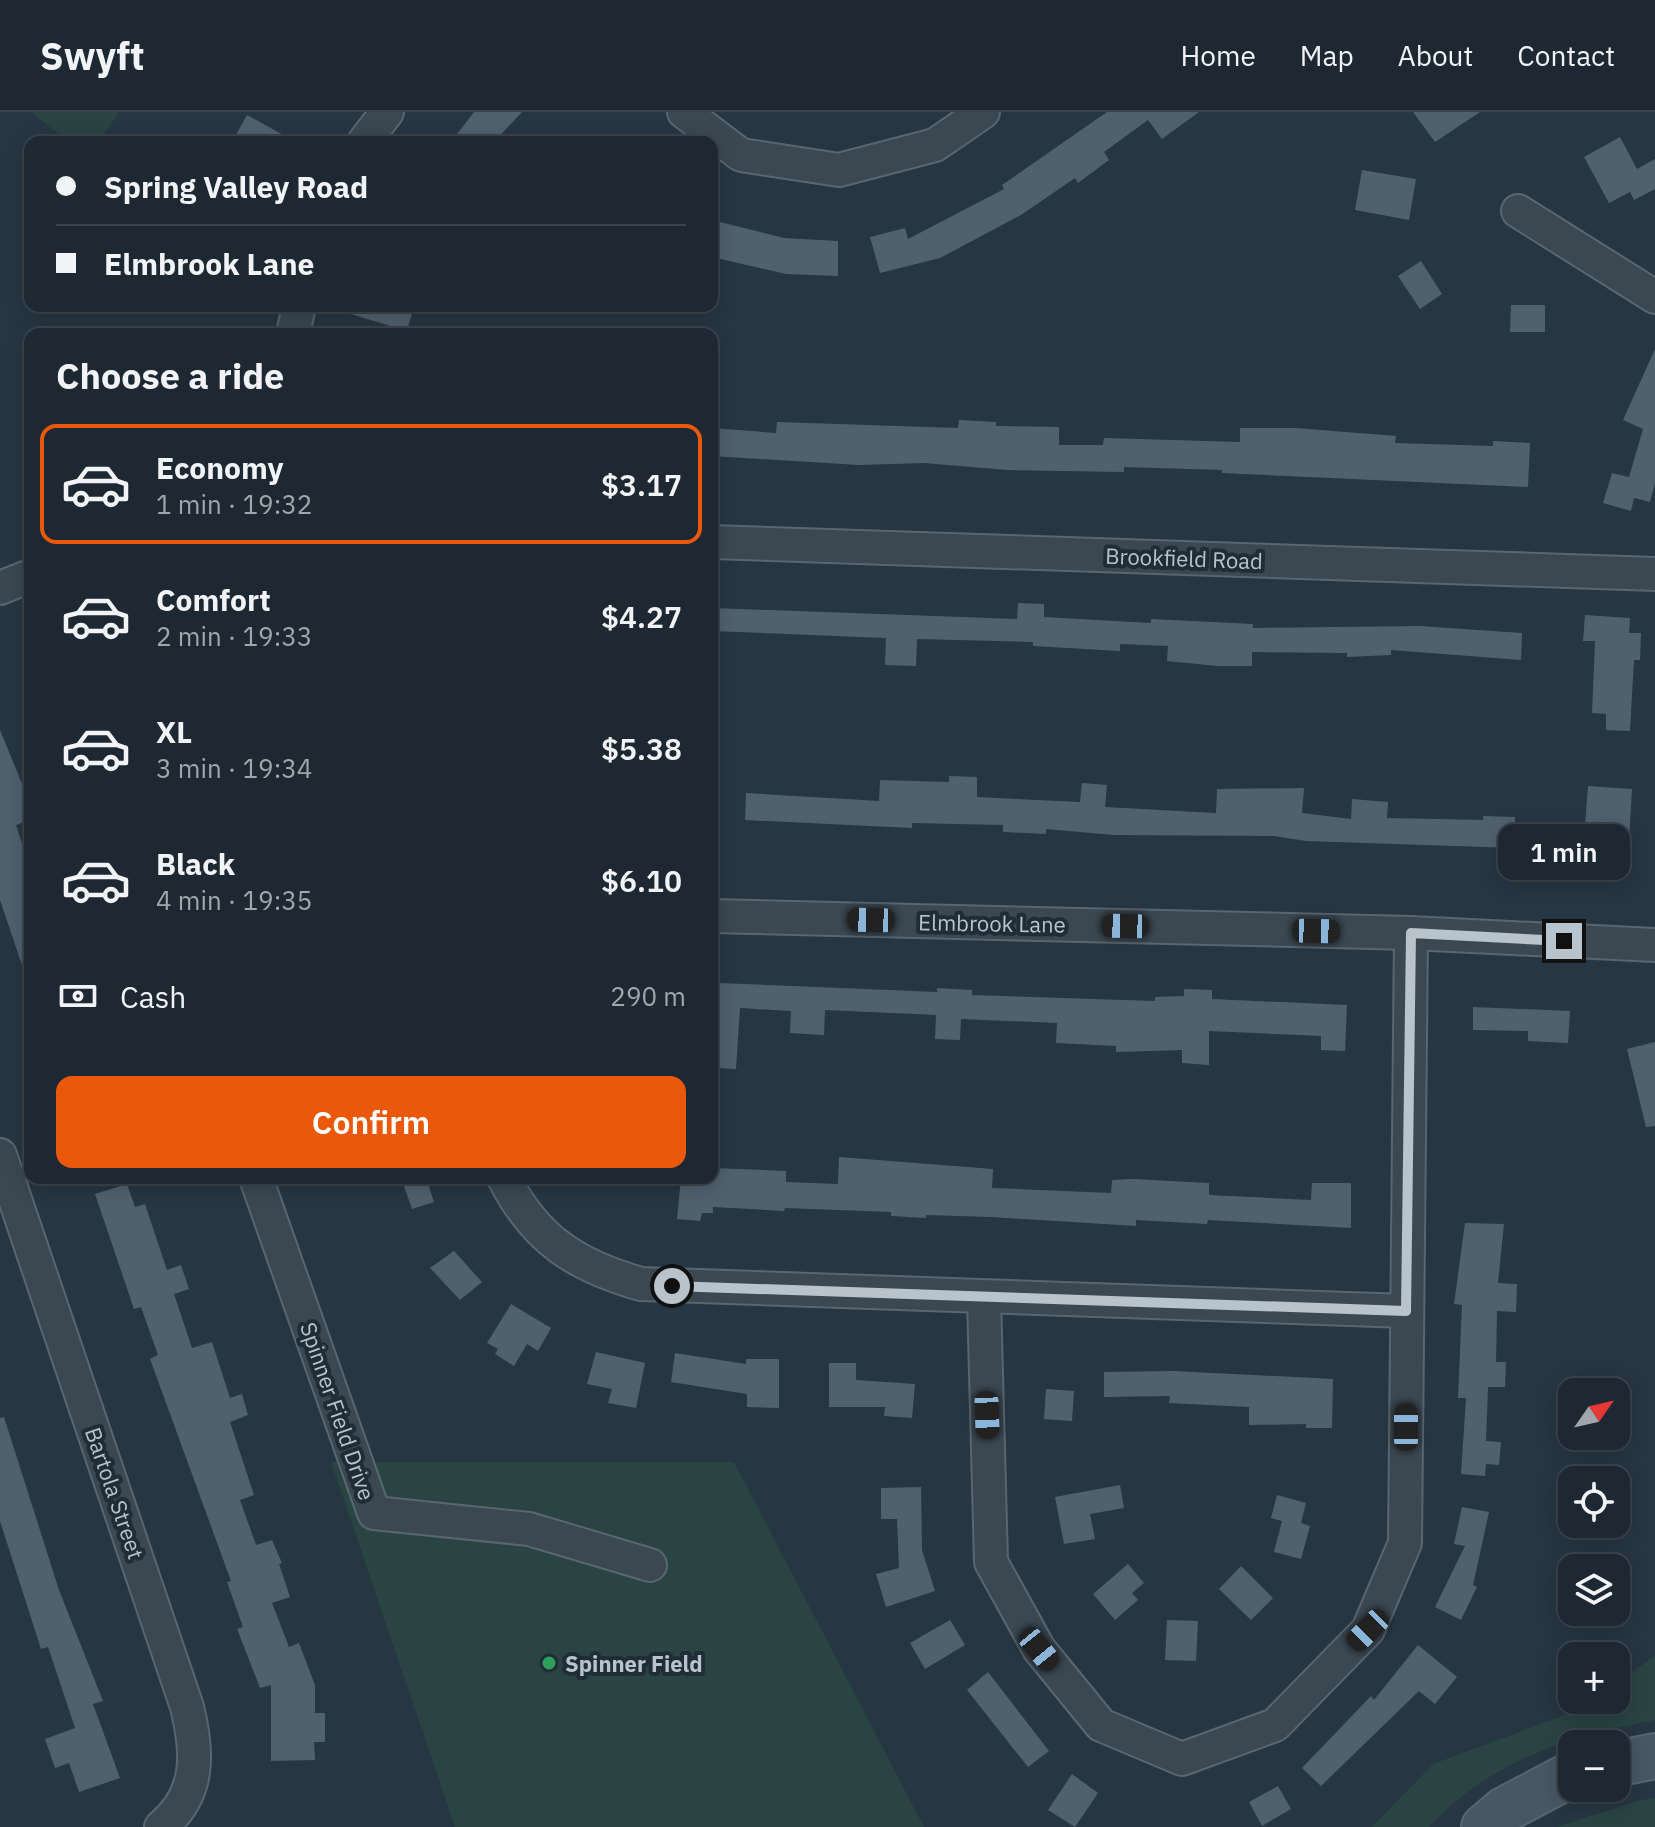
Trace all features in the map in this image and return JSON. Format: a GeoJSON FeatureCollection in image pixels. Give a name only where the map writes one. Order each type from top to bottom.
{"type":"FeatureCollection","features":[{"type":"Feature","properties":{"kind":"main road"},"geometry":{"type":"LineString","coordinates":[[1630,1761],[1655,1756]]}},
{"type":"Feature","properties":{"kind":"main road"},"geometry":{"type":"LineString","coordinates":[[1484,1827],[1504,1810],[1558,1781]]}},
{"type":"Feature","properties":{"kind":"street"},"geometry":{"type":"LineString","coordinates":[[369,136],[387,112]]}},
{"type":"Feature","properties":{"kind":"street"},"geometry":{"type":"LineString","coordinates":[[684,112],[716,136]]}},
{"type":"Feature","properties":{"kind":"street"},"geometry":{"type":"LineString","coordinates":[[718,138],[741,155],[839,170],[935,145],[983,112]]}},
{"type":"Feature","properties":{"kind":"street"},"geometry":{"type":"LineString","coordinates":[[1518,211],[1655,297]]}},
{"type":"Feature","properties":{"kind":"street","name":"Brookfield Road"},"geometry":{"type":"LineString","coordinates":[[718,542],[1655,574]]}},
{"type":"Feature","properties":{"kind":"street"},"geometry":{"type":"LineString","coordinates":[[0,588],[24,578]]}},
{"type":"Feature","properties":{"kind":"street","name":"Elmbrook Lane"},"geometry":{"type":"LineString","coordinates":[[718,916],[1411,933],[1655,945]]}},
{"type":"Feature","properties":{"kind":"street"},"geometry":{"type":"LineString","coordinates":[[984,1298],[991,1562],[1039,1649],[1101,1725],[1182,1759],[1275,1725],[1368,1630],[1405,1543],[1411,933]]}},
{"type":"Feature","properties":{"kind":"street","name":"Bartola Street"},"geometry":{"type":"LineString","coordinates":[[0,1155],[194,1732],[197,1745],[192,1785],[161,1827]]}},
{"type":"Feature","properties":{"kind":"street","name":"Spinner Field Drive"},"geometry":{"type":"LineString","coordinates":[[258,1184],[374,1513],[529,1529],[650,1565]]}},
{"type":"Feature","properties":{"kind":"street"},"geometry":{"type":"LineString","coordinates":[[508,1184],[532,1221],[563,1251],[596,1271],[641,1284],[1406,1311]]}},
{"type":"Feature","properties":{"kind":"green space"},"geometry":{"type":"Polygon","coordinates":[[[31,112],[119,112],[103,136],[61,136],[31,112]]]}},
{"type":"Feature","properties":{"kind":"green space"},"geometry":{"type":"Polygon","coordinates":[[[331,1462],[734,1462],[924,1827],[455,1827],[331,1462]]]}},
{"type":"Feature","properties":{"kind":"green space"},"geometry":{"type":"Polygon","coordinates":[[[1655,1656],[1655,1720],[1608,1730],[1558,1730],[1558,1745],[1504,1768],[1452,1804],[1429,1827],[1372,1827],[1433,1764],[1568,1714],[1630,1714],[1630,1673],[1655,1656]]]}},
{"type":"Feature","properties":{"kind":"green space"},"geometry":{"type":"Polygon","coordinates":[[[1655,1798],[1655,1827],[1556,1827],[1641,1800],[1655,1798]]]}},
{"type":"Feature","properties":{"kind":"building"},"geometry":{"type":"Polygon","coordinates":[[[474,112],[522,112],[500,136],[456,136],[474,112]]]}},
{"type":"Feature","properties":{"kind":"building"},"geometry":{"type":"Polygon","coordinates":[[[1107,112],[1199,112],[1162,139],[1148,120],[1104,152],[1109,160],[1078,183],[1075,178],[1021,215],[940,258],[880,273],[870,237],[905,228],[908,239],[1004,189],[1002,185],[1107,112]]]}},
{"type":"Feature","properties":{"kind":"building"},"geometry":{"type":"Polygon","coordinates":[[[1413,112],[1480,112],[1435,142],[1413,112]]]}},
{"type":"Feature","properties":{"kind":"building"},"geometry":{"type":"Polygon","coordinates":[[[247,115],[285,136],[235,136],[247,115]]]}},
{"type":"Feature","properties":{"kind":"building"},"geometry":{"type":"Polygon","coordinates":[[[1620,137],[1637,169],[1655,159],[1655,189],[1634,200],[1630,192],[1609,203],[1584,157],[1620,137]]]}},
{"type":"Feature","properties":{"kind":"building"},"geometry":{"type":"Polygon","coordinates":[[[1362,170],[1416,179],[1409,220],[1355,210],[1362,170]]]}},
{"type":"Feature","properties":{"kind":"building"},"geometry":{"type":"Polygon","coordinates":[[[718,222],[784,238],[838,241],[838,276],[786,274],[718,258],[718,222]]]}},
{"type":"Feature","properties":{"kind":"building"},"geometry":{"type":"Polygon","coordinates":[[[1421,261],[1442,294],[1420,309],[1398,276],[1421,261]]]}},
{"type":"Feature","properties":{"kind":"building"},"geometry":{"type":"Polygon","coordinates":[[[1511,305],[1545,305],[1545,332],[1510,332],[1511,305]]]}},
{"type":"Feature","properties":{"kind":"building"},"geometry":{"type":"Polygon","coordinates":[[[344,312],[412,312],[408,328],[397,328],[344,312]]]}},
{"type":"Feature","properties":{"kind":"building"},"geometry":{"type":"Polygon","coordinates":[[[1655,349],[1655,483],[1650,502],[1634,498],[1631,511],[1603,503],[1612,473],[1629,477],[1643,429],[1623,420],[1655,349]]]}},
{"type":"Feature","properties":{"kind":"building"},"geometry":{"type":"Polygon","coordinates":[[[959,420],[996,422],[996,426],[1059,427],[1059,445],[1103,445],[1104,438],[1240,442],[1240,428],[1296,428],[1396,436],[1395,443],[1493,446],[1493,441],[1530,443],[1528,487],[1222,473],[1222,470],[1124,467],[1124,472],[1007,470],[924,463],[859,465],[718,456],[718,428],[776,433],[777,422],[958,428],[959,420]]]}},
{"type":"Feature","properties":{"kind":"building"},"geometry":{"type":"Polygon","coordinates":[[[1018,603],[1044,604],[1044,617],[1151,623],[1151,619],[1253,624],[1253,628],[1420,626],[1522,633],[1521,660],[1391,650],[1391,655],[1347,657],[1347,653],[1252,652],[1252,666],[1218,666],[1167,661],[1168,646],[1120,644],[1120,651],[1033,646],[1033,642],[917,639],[916,666],[885,665],[886,638],[718,631],[718,608],[1017,619],[1018,603]]]}},
{"type":"Feature","properties":{"kind":"building"},"geometry":{"type":"Polygon","coordinates":[[[1585,615],[1630,618],[1629,633],[1641,633],[1640,660],[1634,660],[1630,731],[1606,730],[1606,714],[1592,713],[1595,641],[1583,641],[1585,615]]]}},
{"type":"Feature","properties":{"kind":"building"},"geometry":{"type":"Polygon","coordinates":[[[0,730],[24,788],[24,822],[16,825],[24,850],[24,971],[0,900],[0,730]]]}},
{"type":"Feature","properties":{"kind":"building"},"geometry":{"type":"Polygon","coordinates":[[[949,776],[977,777],[977,797],[1080,802],[1082,783],[1107,785],[1105,807],[1216,813],[1217,789],[1304,788],[1302,813],[1351,819],[1352,799],[1388,802],[1387,818],[1483,820],[1483,816],[1515,817],[1514,848],[1306,841],[1274,836],[1114,835],[1046,829],[1046,834],[1003,832],[1003,825],[912,823],[912,828],[745,820],[746,793],[879,801],[880,780],[949,782],[949,776]]]}},
{"type":"Feature","properties":{"kind":"building"},"geometry":{"type":"Polygon","coordinates":[[[1588,786],[1632,789],[1629,840],[1632,840],[1632,868],[1576,867],[1576,839],[1584,839],[1588,786]]]}},
{"type":"Feature","properties":{"kind":"building"},"geometry":{"type":"Polygon","coordinates":[[[719,983],[937,992],[937,988],[972,990],[972,995],[1155,1001],[1155,997],[1184,996],[1184,989],[1212,990],[1212,999],[1347,1005],[1345,1051],[1321,1050],[1321,1036],[1209,1031],[1209,1065],[1182,1063],[1182,1050],[1116,1052],[1116,1046],[1056,1043],[1057,1023],[961,1019],[960,1040],[935,1039],[936,1015],[825,1010],[824,1035],[790,1033],[791,1011],[740,1008],[736,1069],[718,1068],[719,983]]]}},
{"type":"Feature","properties":{"kind":"building"},"geometry":{"type":"Polygon","coordinates":[[[1473,1007],[1570,1011],[1568,1043],[1528,1041],[1528,1031],[1473,1030],[1473,1007]]]}},
{"type":"Feature","properties":{"kind":"building"},"geometry":{"type":"Polygon","coordinates":[[[1655,1042],[1655,1126],[1646,1127],[1627,1049],[1655,1042]]]}},
{"type":"Feature","properties":{"kind":"building"},"geometry":{"type":"Polygon","coordinates":[[[839,1157],[993,1169],[992,1188],[1111,1193],[1112,1180],[1133,1179],[1209,1183],[1209,1195],[1311,1200],[1312,1183],[1351,1183],[1351,1228],[1208,1220],[1207,1224],[1136,1220],[1136,1226],[991,1217],[891,1216],[891,1212],[713,1207],[713,1213],[702,1213],[700,1221],[677,1219],[680,1184],[718,1184],[718,1168],[786,1171],[786,1182],[838,1184],[839,1157]]]}},
{"type":"Feature","properties":{"kind":"building"},"geometry":{"type":"Polygon","coordinates":[[[127,1184],[135,1207],[145,1204],[167,1270],[181,1265],[189,1289],[174,1294],[192,1348],[212,1342],[230,1398],[242,1394],[248,1415],[230,1422],[254,1495],[240,1500],[256,1545],[272,1540],[282,1563],[279,1564],[290,1597],[272,1603],[289,1647],[299,1643],[315,1685],[315,1713],[325,1713],[325,1742],[314,1742],[315,1760],[271,1761],[271,1685],[260,1688],[237,1629],[243,1627],[227,1582],[231,1581],[150,1359],[158,1355],[141,1307],[134,1309],[95,1194],[127,1184]]]}},
{"type":"Feature","properties":{"kind":"building"},"geometry":{"type":"Polygon","coordinates":[[[403,1184],[428,1184],[434,1202],[412,1209],[403,1184]]]}},
{"type":"Feature","properties":{"kind":"building"},"geometry":{"type":"Polygon","coordinates":[[[1465,1223],[1504,1224],[1498,1283],[1517,1284],[1516,1312],[1497,1311],[1496,1362],[1506,1362],[1505,1387],[1488,1387],[1486,1441],[1501,1442],[1499,1465],[1486,1464],[1485,1476],[1461,1474],[1466,1398],[1458,1398],[1462,1305],[1454,1304],[1465,1223]]]}},
{"type":"Feature","properties":{"kind":"building"},"geometry":{"type":"Polygon","coordinates":[[[454,1251],[482,1282],[460,1300],[430,1268],[454,1251]]]}},
{"type":"Feature","properties":{"kind":"building"},"geometry":{"type":"Polygon","coordinates":[[[511,1304],[551,1328],[538,1351],[527,1344],[514,1366],[495,1354],[498,1349],[487,1343],[511,1304]]]}},
{"type":"Feature","properties":{"kind":"building"},"geometry":{"type":"Polygon","coordinates":[[[596,1352],[645,1363],[636,1408],[608,1403],[612,1389],[587,1384],[596,1352]]]}},
{"type":"Feature","properties":{"kind":"building"},"geometry":{"type":"Polygon","coordinates":[[[675,1353],[746,1364],[746,1359],[779,1359],[779,1408],[747,1407],[747,1394],[671,1382],[675,1353]]]}},
{"type":"Feature","properties":{"kind":"building"},"geometry":{"type":"Polygon","coordinates":[[[829,1363],[856,1363],[856,1380],[915,1384],[912,1418],[884,1416],[885,1407],[829,1407],[829,1363]]]}},
{"type":"Feature","properties":{"kind":"building"},"geometry":{"type":"Polygon","coordinates":[[[1173,1371],[1333,1379],[1332,1428],[1306,1428],[1306,1424],[1249,1425],[1249,1407],[1169,1403],[1170,1396],[1104,1397],[1104,1372],[1173,1371]]]}},
{"type":"Feature","properties":{"kind":"building"},"geometry":{"type":"Polygon","coordinates":[[[1046,1389],[1074,1391],[1072,1421],[1044,1419],[1046,1389]]]}},
{"type":"Feature","properties":{"kind":"building"},"geometry":{"type":"Polygon","coordinates":[[[4,1417],[59,1590],[103,1701],[93,1704],[120,1778],[79,1792],[69,1763],[55,1768],[45,1739],[75,1728],[48,1647],[41,1649],[0,1521],[0,1418],[4,1417]]]}},
{"type":"Feature","properties":{"kind":"building"},"geometry":{"type":"Polygon","coordinates":[[[1120,1485],[1124,1508],[1090,1514],[1095,1539],[1064,1544],[1055,1497],[1120,1485]]]}},
{"type":"Feature","properties":{"kind":"building"},"geometry":{"type":"Polygon","coordinates":[[[921,1487],[922,1550],[935,1591],[886,1607],[876,1574],[899,1568],[897,1519],[881,1519],[881,1488],[921,1487]]]}},
{"type":"Feature","properties":{"kind":"building"},"geometry":{"type":"Polygon","coordinates":[[[1277,1495],[1306,1503],[1301,1523],[1310,1526],[1301,1559],[1274,1552],[1282,1521],[1271,1518],[1277,1495]]]}},
{"type":"Feature","properties":{"kind":"building"},"geometry":{"type":"Polygon","coordinates":[[[1462,1507],[1489,1512],[1473,1585],[1477,1587],[1461,1620],[1435,1607],[1465,1546],[1454,1544],[1462,1507]]]}},
{"type":"Feature","properties":{"kind":"building"},"geometry":{"type":"Polygon","coordinates":[[[1128,1564],[1144,1583],[1132,1593],[1138,1600],[1115,1620],[1093,1594],[1128,1564]]]}},
{"type":"Feature","properties":{"kind":"building"},"geometry":{"type":"Polygon","coordinates":[[[1241,1566],[1273,1598],[1251,1620],[1219,1589],[1241,1566]]]}},
{"type":"Feature","properties":{"kind":"building"},"geometry":{"type":"Polygon","coordinates":[[[950,1620],[965,1645],[925,1669],[910,1643],[950,1620]]]}},
{"type":"Feature","properties":{"kind":"building"},"geometry":{"type":"Polygon","coordinates":[[[1167,1620],[1198,1621],[1196,1661],[1165,1660],[1167,1620]]]}},
{"type":"Feature","properties":{"kind":"building"},"geometry":{"type":"Polygon","coordinates":[[[1418,1645],[1457,1677],[1435,1704],[1419,1691],[1321,1786],[1302,1768],[1371,1696],[1374,1700],[1418,1645]]]}},
{"type":"Feature","properties":{"kind":"building"},"geometry":{"type":"Polygon","coordinates":[[[988,1672],[1049,1751],[1028,1767],[967,1690],[988,1672]]]}},
{"type":"Feature","properties":{"kind":"building"},"geometry":{"type":"Polygon","coordinates":[[[1072,1774],[1098,1793],[1075,1827],[1048,1810],[1072,1774]]]}},
{"type":"Feature","properties":{"kind":"building"},"geometry":{"type":"Polygon","coordinates":[[[1278,1786],[1291,1809],[1262,1826],[1249,1802],[1278,1786]]]}},
{"type":"Feature","properties":{"kind":"place","name":"Spinner Field"},"geometry":{"type":"Point","coordinates":[549,1663]}},
{"type":"Feature","properties":{"kind":"route"},"geometry":{"type":"LineString","coordinates":[[672,1286],[1406,1311],[1411,933],[1564,941]]}}]}
